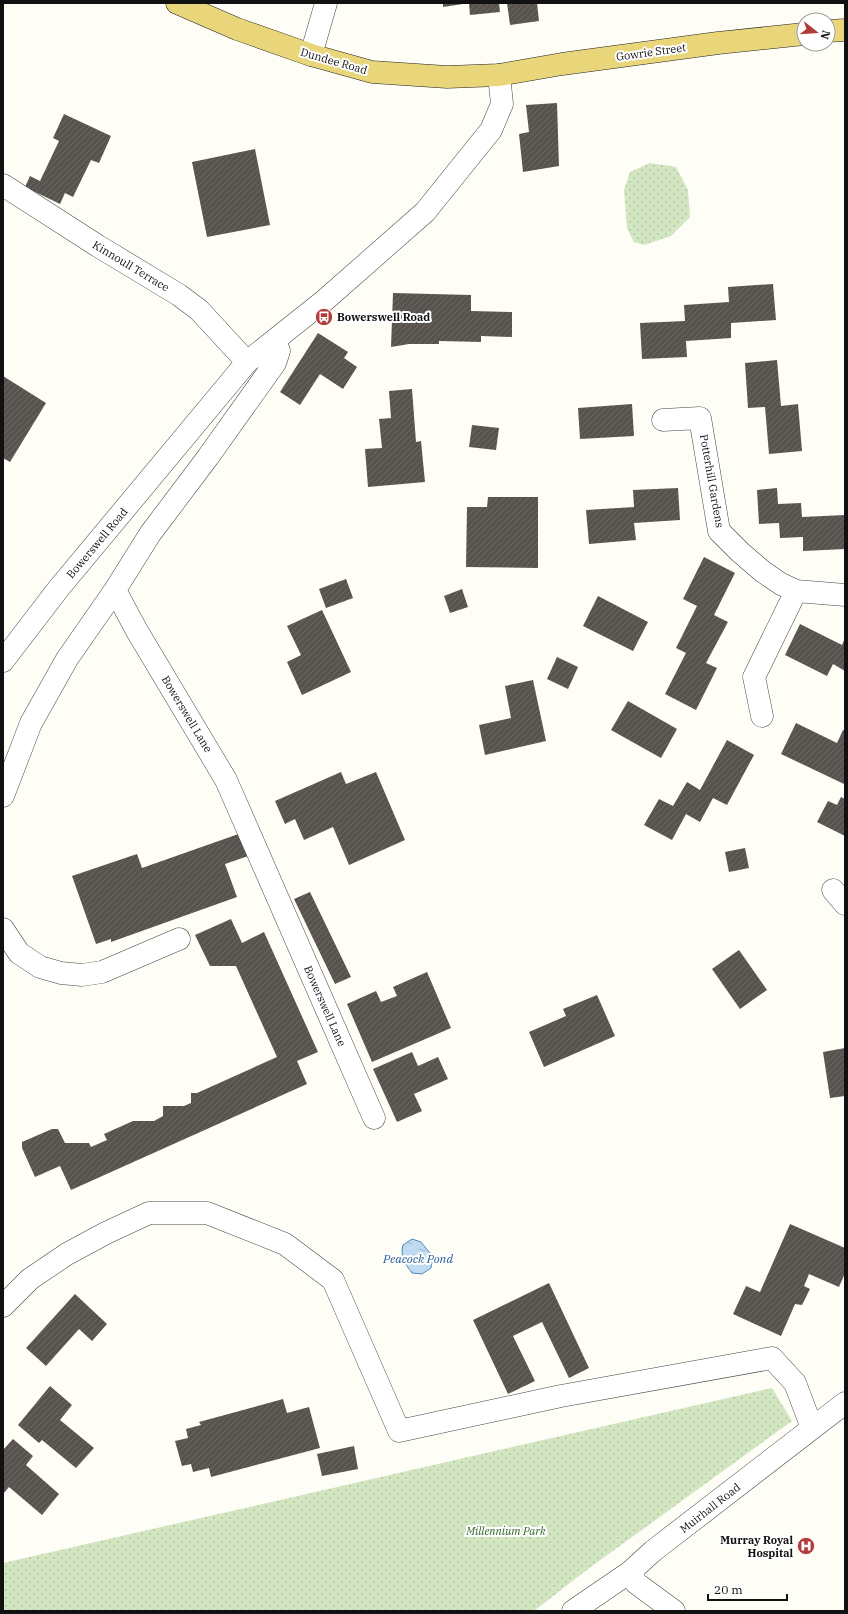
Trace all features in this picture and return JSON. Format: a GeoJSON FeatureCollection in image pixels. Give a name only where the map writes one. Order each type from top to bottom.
{"type":"FeatureCollection","features":[{"type":"Feature","properties":{"kind":"main road","name":"Dundee Road"},"geometry":{"type":"LineString","coordinates":[[177,3],[237,29],[311,55],[372,72],[447,77],[499,75]]}},
{"type":"Feature","properties":{"kind":"main road","name":"Gowrie Street"},"geometry":{"type":"LineString","coordinates":[[499,75],[562,64],[718,43],[796,35]]}},
{"type":"Feature","properties":{"kind":"street"},"geometry":{"type":"LineString","coordinates":[[311,55],[326,3]]}},
{"type":"Feature","properties":{"kind":"street","name":"Bowerswell Road"},"geometry":{"type":"LineString","coordinates":[[3,661],[59,588],[247,362],[325,300],[425,212],[491,130],[502,104],[499,75]]}},
{"type":"Feature","properties":{"kind":"street","name":"Kinnoull Terrace"},"geometry":{"type":"LineString","coordinates":[[3,185],[98,246],[179,295],[199,310],[247,362]]}},
{"type":"Feature","properties":{"kind":"street"},"geometry":{"type":"LineString","coordinates":[[3,796],[31,723],[67,659],[115,590],[150,534],[222,439],[275,363],[279,351],[275,340]]}},
{"type":"Feature","properties":{"kind":"street","name":"Potterhill Gardens"},"geometry":{"type":"LineString","coordinates":[[664,420],[700,418],[719,531],[740,552],[762,571],[781,584],[796,591],[845,595]]}},
{"type":"Feature","properties":{"kind":"street","name":"Bowerswell Lane"},"geometry":{"type":"LineString","coordinates":[[115,590],[138,632],[226,780],[374,1118]]}},
{"type":"Feature","properties":{"kind":"street"},"geometry":{"type":"LineString","coordinates":[[762,716],[754,677],[796,591]]}},
{"type":"Feature","properties":{"kind":"street"},"geometry":{"type":"LineString","coordinates":[[3,929],[18,953],[40,967],[61,973],[82,974],[102,972],[179,939]]}},
{"type":"Feature","properties":{"kind":"street"},"geometry":{"type":"LineString","coordinates":[[3,1306],[30,1279],[67,1254],[106,1233],[149,1213],[207,1213],[285,1244],[333,1280],[399,1431],[561,1396],[772,1358],[795,1383],[812,1428]]}},
{"type":"Feature","properties":{"kind":"street","name":"Muirhall Road"},"geometry":{"type":"LineString","coordinates":[[573,1611],[630,1572],[653,1551],[845,1403]]}},
{"type":"Feature","properties":{"kind":"street"},"geometry":{"type":"LineString","coordinates":[[630,1572],[636,1583],[674,1611]]}},
{"type":"Feature","properties":{"kind":"green space"},"geometry":{"type":"Polygon","coordinates":[[[650,163],[676,167],[688,190],[690,217],[671,236],[644,245],[634,242],[627,228],[624,190],[630,172],[650,163]]]}},
{"type":"Feature","properties":{"kind":"green space","name":"Millennium Park"},"geometry":{"type":"Polygon","coordinates":[[[772,1388],[792,1421],[588,1569],[534,1611],[3,1611],[3,1563],[772,1388]]]}},
{"type":"Feature","properties":{"kind":"water","name":"Peacock Pond"},"geometry":{"type":"Polygon","coordinates":[[[412,1239],[421,1242],[433,1257],[431,1268],[422,1274],[412,1273],[405,1263],[402,1253],[403,1245],[412,1239]]]}},
{"type":"Feature","properties":{"kind":"building"},"geometry":{"type":"Polygon","coordinates":[[[443,3],[463,3],[463,4],[443,7],[443,3]]]}},
{"type":"Feature","properties":{"kind":"building"},"geometry":{"type":"Polygon","coordinates":[[[469,3],[499,3],[500,12],[470,15],[469,3]]]}},
{"type":"Feature","properties":{"kind":"building"},"geometry":{"type":"Polygon","coordinates":[[[507,3],[537,3],[539,21],[510,25],[507,3]]]}},
{"type":"Feature","properties":{"kind":"building"},"geometry":{"type":"Polygon","coordinates":[[[557,103],[559,166],[523,172],[519,134],[529,132],[526,105],[557,103]]]}},
{"type":"Feature","properties":{"kind":"building"},"geometry":{"type":"Polygon","coordinates":[[[64,114],[111,136],[99,163],[91,160],[73,197],[65,193],[60,204],[25,187],[30,176],[40,181],[59,141],[53,138],[64,114]]]}},
{"type":"Feature","properties":{"kind":"building"},"geometry":{"type":"Polygon","coordinates":[[[255,149],[270,225],[207,237],[192,162],[255,149]]]}},
{"type":"Feature","properties":{"kind":"building"},"geometry":{"type":"Polygon","coordinates":[[[773,284],[776,320],[731,323],[731,338],[686,341],[687,357],[642,359],[640,323],[685,321],[684,305],[729,302],[728,287],[773,284]]]}},
{"type":"Feature","properties":{"kind":"building"},"geometry":{"type":"Polygon","coordinates":[[[393,293],[471,295],[471,311],[512,312],[512,337],[481,336],[481,342],[439,341],[439,344],[409,344],[391,347],[393,293]]]}},
{"type":"Feature","properties":{"kind":"building"},"geometry":{"type":"Polygon","coordinates":[[[318,333],[348,352],[344,358],[357,367],[343,389],[320,374],[300,405],[280,392],[318,333]]]}},
{"type":"Feature","properties":{"kind":"building"},"geometry":{"type":"Polygon","coordinates":[[[777,360],[781,406],[798,404],[802,451],[769,454],[765,407],[748,408],[745,363],[777,360]]]}},
{"type":"Feature","properties":{"kind":"building"},"geometry":{"type":"Polygon","coordinates":[[[3,376],[46,403],[10,462],[3,458],[3,376]]]}},
{"type":"Feature","properties":{"kind":"building"},"geometry":{"type":"Polygon","coordinates":[[[412,389],[416,442],[421,441],[425,482],[368,487],[365,449],[382,448],[379,419],[391,418],[389,391],[412,389]]]}},
{"type":"Feature","properties":{"kind":"building"},"geometry":{"type":"Polygon","coordinates":[[[632,404],[634,436],[580,439],[578,408],[632,404]]]}},
{"type":"Feature","properties":{"kind":"building"},"geometry":{"type":"Polygon","coordinates":[[[472,425],[499,428],[496,450],[469,447],[472,425]]]}},
{"type":"Feature","properties":{"kind":"building"},"geometry":{"type":"Polygon","coordinates":[[[678,488],[680,520],[634,523],[636,540],[589,544],[586,510],[634,507],[633,490],[678,488]]]}},
{"type":"Feature","properties":{"kind":"building"},"geometry":{"type":"Polygon","coordinates":[[[777,488],[778,504],[801,503],[802,517],[845,515],[845,549],[803,551],[803,537],[780,538],[779,523],[759,524],[757,490],[777,488]]]}},
{"type":"Feature","properties":{"kind":"building"},"geometry":{"type":"Polygon","coordinates":[[[488,497],[538,497],[538,568],[466,567],[467,507],[487,507],[488,497]]]}},
{"type":"Feature","properties":{"kind":"building"},"geometry":{"type":"Polygon","coordinates":[[[704,557],[735,573],[714,615],[728,622],[706,663],[717,668],[696,710],[665,694],[686,653],[676,648],[697,606],[683,599],[704,557]]]}},
{"type":"Feature","properties":{"kind":"building"},"geometry":{"type":"Polygon","coordinates":[[[346,579],[353,598],[326,608],[319,589],[346,579]]]}},
{"type":"Feature","properties":{"kind":"building"},"geometry":{"type":"Polygon","coordinates":[[[462,589],[468,607],[450,613],[444,596],[462,589]]]}},
{"type":"Feature","properties":{"kind":"building"},"geometry":{"type":"Polygon","coordinates":[[[598,596],[648,622],[633,651],[583,626],[598,596]]]}},
{"type":"Feature","properties":{"kind":"building"},"geometry":{"type":"Polygon","coordinates":[[[322,610],[351,672],[302,695],[287,662],[301,655],[287,626],[322,610]]]}},
{"type":"Feature","properties":{"kind":"building"},"geometry":{"type":"Polygon","coordinates":[[[800,624],[842,645],[845,638],[845,671],[833,664],[827,676],[785,655],[800,624]]]}},
{"type":"Feature","properties":{"kind":"building"},"geometry":{"type":"Polygon","coordinates":[[[557,657],[578,667],[568,689],[547,679],[557,657]]]}},
{"type":"Feature","properties":{"kind":"building"},"geometry":{"type":"Polygon","coordinates":[[[533,680],[546,741],[485,755],[479,725],[511,718],[505,686],[533,680]]]}},
{"type":"Feature","properties":{"kind":"building"},"geometry":{"type":"Polygon","coordinates":[[[628,701],[677,729],[661,758],[611,730],[628,701]]]}},
{"type":"Feature","properties":{"kind":"building"},"geometry":{"type":"Polygon","coordinates":[[[796,723],[837,743],[843,730],[845,731],[844,784],[781,754],[796,723]]]}},
{"type":"Feature","properties":{"kind":"building"},"geometry":{"type":"Polygon","coordinates":[[[727,740],[754,755],[727,805],[713,798],[700,822],[686,814],[672,840],[644,825],[659,799],[673,806],[687,782],[700,790],[727,740]]]}},
{"type":"Feature","properties":{"kind":"building"},"geometry":{"type":"Polygon","coordinates":[[[341,772],[346,784],[376,772],[405,840],[349,865],[333,827],[304,840],[295,819],[285,824],[275,801],[341,772]]]}},
{"type":"Feature","properties":{"kind":"building"},"geometry":{"type":"Polygon","coordinates":[[[841,797],[845,799],[845,836],[817,822],[828,801],[837,805],[841,797]]]}},
{"type":"Feature","properties":{"kind":"building"},"geometry":{"type":"Polygon","coordinates":[[[247,831],[254,854],[225,864],[237,897],[111,942],[111,939],[96,944],[72,876],[137,854],[142,868],[247,831]]]}},
{"type":"Feature","properties":{"kind":"building"},"geometry":{"type":"Polygon","coordinates":[[[745,848],[749,868],[729,872],[725,852],[745,848]]]}},
{"type":"Feature","properties":{"kind":"building"},"geometry":{"type":"Polygon","coordinates":[[[310,892],[351,977],[335,984],[294,899],[310,892]]]}},
{"type":"Feature","properties":{"kind":"building"},"geometry":{"type":"Polygon","coordinates":[[[231,919],[242,943],[264,932],[318,1052],[297,1061],[307,1084],[71,1190],[60,1166],[35,1177],[22,1148],[22,1142],[52,1129],[58,1129],[65,1143],[89,1143],[91,1147],[107,1140],[104,1134],[133,1121],[154,1121],[163,1116],[163,1106],[184,1106],[191,1103],[191,1093],[197,1093],[277,1057],[236,966],[210,966],[195,935],[231,919]]]}},
{"type":"Feature","properties":{"kind":"building"},"geometry":{"type":"Polygon","coordinates":[[[739,950],[767,990],[740,1009],[712,969],[739,950]]]}},
{"type":"Feature","properties":{"kind":"building"},"geometry":{"type":"Polygon","coordinates":[[[427,972],[451,1028],[372,1062],[347,1004],[376,991],[381,1002],[397,996],[393,987],[427,972]]]}},
{"type":"Feature","properties":{"kind":"building"},"geometry":{"type":"Polygon","coordinates":[[[597,995],[615,1036],[544,1067],[529,1032],[566,1016],[563,1009],[597,995]]]}},
{"type":"Feature","properties":{"kind":"building"},"geometry":{"type":"Polygon","coordinates":[[[845,1048],[845,1096],[830,1098],[823,1052],[845,1048]]]}},
{"type":"Feature","properties":{"kind":"building"},"geometry":{"type":"Polygon","coordinates":[[[412,1052],[418,1066],[438,1057],[448,1079],[414,1094],[422,1111],[397,1122],[373,1069],[412,1052]]]}},
{"type":"Feature","properties":{"kind":"building"},"geometry":{"type":"Polygon","coordinates":[[[790,1224],[845,1248],[845,1273],[839,1287],[809,1274],[804,1286],[810,1289],[802,1305],[795,1304],[781,1336],[733,1314],[746,1286],[760,1292],[790,1224]]]}},
{"type":"Feature","properties":{"kind":"building"},"geometry":{"type":"Polygon","coordinates":[[[549,1283],[589,1368],[569,1378],[542,1322],[513,1336],[535,1381],[508,1394],[473,1320],[549,1283]]]}},
{"type":"Feature","properties":{"kind":"building"},"geometry":{"type":"Polygon","coordinates":[[[75,1294],[107,1324],[92,1341],[79,1329],[46,1366],[26,1348],[75,1294]]]}},
{"type":"Feature","properties":{"kind":"building"},"geometry":{"type":"Polygon","coordinates":[[[50,1386],[72,1405],[60,1420],[94,1448],[76,1468],[42,1440],[39,1443],[18,1425],[50,1386]]]}},
{"type":"Feature","properties":{"kind":"building"},"geometry":{"type":"Polygon","coordinates":[[[283,1399],[287,1413],[309,1407],[320,1448],[211,1477],[209,1468],[193,1472],[191,1464],[182,1466],[175,1441],[188,1438],[186,1429],[201,1425],[199,1422],[283,1399]]]}},
{"type":"Feature","properties":{"kind":"building"},"geometry":{"type":"Polygon","coordinates":[[[13,1439],[33,1456],[26,1465],[59,1494],[42,1515],[9,1487],[3,1494],[3,1450],[13,1439]]]}},
{"type":"Feature","properties":{"kind":"building"},"geometry":{"type":"Polygon","coordinates":[[[354,1446],[358,1469],[322,1476],[317,1454],[354,1446]]]}},
{"type":"Feature","properties":{"kind":"place","name":"Bowerswell Road"},"geometry":{"type":"Point","coordinates":[324,317]}},
{"type":"Feature","properties":{"kind":"place","name":"Murray Royal Hospital"},"geometry":{"type":"Point","coordinates":[806,1546]}}]}
